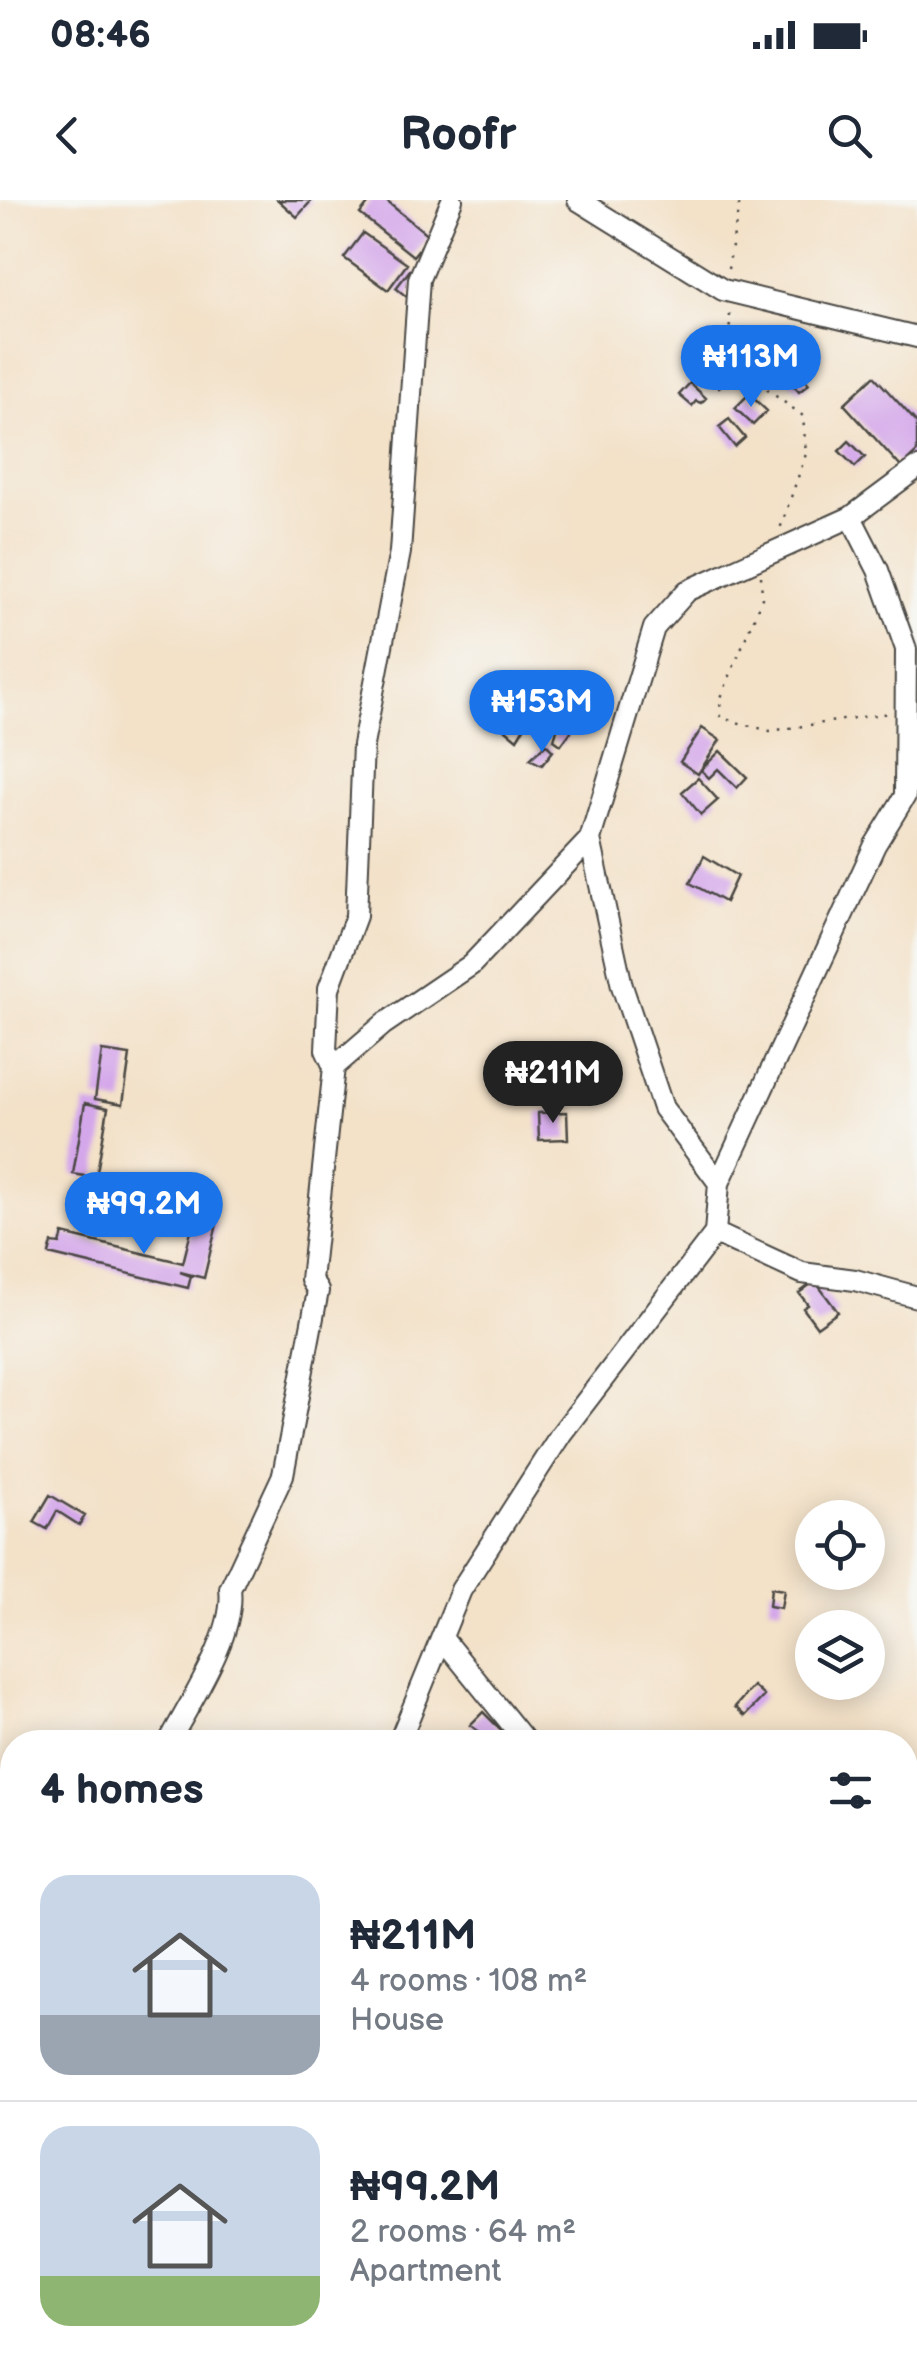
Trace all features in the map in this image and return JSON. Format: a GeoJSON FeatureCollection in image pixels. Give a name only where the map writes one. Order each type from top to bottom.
{"type":"FeatureCollection","features":[{"type":"Feature","properties":{"kind":"street"},"geometry":{"type":"LineString","coordinates":[[175,1730],[207,1671],[232,1608],[230,1589],[283,1475],[318,1291],[311,1280],[334,1067],[326,1050],[330,988],[356,916],[362,746],[400,552],[419,279],[452,200]]}},
{"type":"Feature","properties":{"kind":"street"},"geometry":{"type":"LineString","coordinates":[[578,200],[723,290],[917,337]]}},
{"type":"Feature","properties":{"kind":"street"},"geometry":{"type":"LineString","coordinates":[[334,1067],[384,1024],[471,965],[590,839],[654,628],[687,590],[851,517],[915,474]]}},
{"type":"Feature","properties":{"kind":"street"},"geometry":{"type":"LineString","coordinates":[[403,1730],[461,1590],[561,1434],[715,1233],[719,1182],[876,845],[905,796],[909,711],[906,648],[878,570],[851,517]]}},
{"type":"Feature","properties":{"kind":"street"},"geometry":{"type":"LineString","coordinates":[[590,839],[622,986],[663,1108],[719,1182]]}},
{"type":"Feature","properties":{"kind":"street"},"geometry":{"type":"LineString","coordinates":[[715,1233],[802,1273],[917,1297]]}},
{"type":"Feature","properties":{"kind":"street"},"geometry":{"type":"LineString","coordinates":[[442,1638],[516,1730]]}},
{"type":"Feature","properties":{"kind":"path"},"geometry":{"type":"LineString","coordinates":[[750,377],[803,416],[806,454],[779,531],[761,554],[762,598],[720,700],[721,718],[770,731],[909,711]]}},
{"type":"Feature","properties":{"kind":"building"},"geometry":{"type":"Polygon","coordinates":[[[278,200],[312,200],[297,217],[278,200]]]}},
{"type":"Feature","properties":{"kind":"building"},"geometry":{"type":"Polygon","coordinates":[[[371,200],[385,200],[429,236],[413,256],[360,214],[371,200]]]}},
{"type":"Feature","properties":{"kind":"building"},"geometry":{"type":"Polygon","coordinates":[[[363,233],[407,264],[388,290],[344,258],[363,233]]]}},
{"type":"Feature","properties":{"kind":"building"},"geometry":{"type":"Polygon","coordinates":[[[410,270],[418,276],[408,298],[396,288],[410,270]]]}},
{"type":"Feature","properties":{"kind":"building"},"geometry":{"type":"Polygon","coordinates":[[[714,354],[733,374],[719,387],[700,367],[714,354]]]}},
{"type":"Feature","properties":{"kind":"building"},"geometry":{"type":"Polygon","coordinates":[[[789,360],[809,384],[799,392],[779,368],[789,360]]]}},
{"type":"Feature","properties":{"kind":"building"},"geometry":{"type":"Polygon","coordinates":[[[874,376],[917,423],[917,452],[901,467],[844,404],[874,376]]]}},
{"type":"Feature","properties":{"kind":"building"},"geometry":{"type":"Polygon","coordinates":[[[690,383],[706,398],[692,406],[679,395],[690,383]]]}},
{"type":"Feature","properties":{"kind":"building"},"geometry":{"type":"Polygon","coordinates":[[[749,394],[767,411],[753,425],[735,408],[749,394]]]}},
{"type":"Feature","properties":{"kind":"building"},"geometry":{"type":"Polygon","coordinates":[[[729,419],[745,438],[735,447],[719,427],[729,419]]]}},
{"type":"Feature","properties":{"kind":"building"},"geometry":{"type":"Polygon","coordinates":[[[849,441],[865,457],[855,467],[839,451],[849,441]]]}},
{"type":"Feature","properties":{"kind":"building"},"geometry":{"type":"Polygon","coordinates":[[[547,704],[575,726],[561,745],[554,740],[557,729],[539,716],[547,704]]]}},
{"type":"Feature","properties":{"kind":"building"},"geometry":{"type":"Polygon","coordinates":[[[522,709],[531,716],[517,739],[506,730],[522,709]]]}},
{"type":"Feature","properties":{"kind":"building"},"geometry":{"type":"Polygon","coordinates":[[[702,728],[720,740],[698,774],[680,762],[702,728]]]}},
{"type":"Feature","properties":{"kind":"building"},"geometry":{"type":"Polygon","coordinates":[[[546,744],[553,751],[542,765],[530,759],[546,744]]]}},
{"type":"Feature","properties":{"kind":"building"},"geometry":{"type":"Polygon","coordinates":[[[720,751],[747,777],[737,788],[718,769],[709,778],[701,770],[720,751]]]}},
{"type":"Feature","properties":{"kind":"building"},"geometry":{"type":"Polygon","coordinates":[[[698,778],[718,800],[701,815],[682,792],[698,778]]]}},
{"type":"Feature","properties":{"kind":"building"},"geometry":{"type":"Polygon","coordinates":[[[704,856],[737,876],[725,902],[690,883],[704,856]]]}},
{"type":"Feature","properties":{"kind":"building"},"geometry":{"type":"Polygon","coordinates":[[[102,1051],[130,1055],[123,1104],[95,1099],[102,1051]]]}},
{"type":"Feature","properties":{"kind":"building"},"geometry":{"type":"Polygon","coordinates":[[[85,1103],[108,1108],[96,1178],[73,1174],[85,1103]]]}},
{"type":"Feature","properties":{"kind":"building"},"geometry":{"type":"Polygon","coordinates":[[[567,1112],[568,1139],[539,1140],[538,1113],[567,1112]]]}},
{"type":"Feature","properties":{"kind":"building"},"geometry":{"type":"Polygon","coordinates":[[[194,1219],[217,1224],[204,1278],[180,1272],[191,1276],[188,1288],[49,1254],[52,1243],[60,1244],[63,1234],[183,1263],[194,1219]]]}},
{"type":"Feature","properties":{"kind":"building"},"geometry":{"type":"Polygon","coordinates":[[[815,1281],[838,1312],[817,1327],[803,1308],[808,1305],[799,1293],[815,1281]]]}},
{"type":"Feature","properties":{"kind":"building"},"geometry":{"type":"Polygon","coordinates":[[[50,1495],[85,1516],[79,1525],[57,1511],[47,1529],[34,1522],[50,1495]]]}},
{"type":"Feature","properties":{"kind":"building"},"geometry":{"type":"Polygon","coordinates":[[[771,1588],[784,1590],[781,1608],[769,1606],[771,1588]]]}},
{"type":"Feature","properties":{"kind":"building"},"geometry":{"type":"Polygon","coordinates":[[[753,1686],[764,1696],[745,1716],[735,1707],[753,1686]]]}},
{"type":"Feature","properties":{"kind":"building"},"geometry":{"type":"Polygon","coordinates":[[[483,1712],[501,1730],[477,1730],[470,1725],[483,1712]]]}}]}
